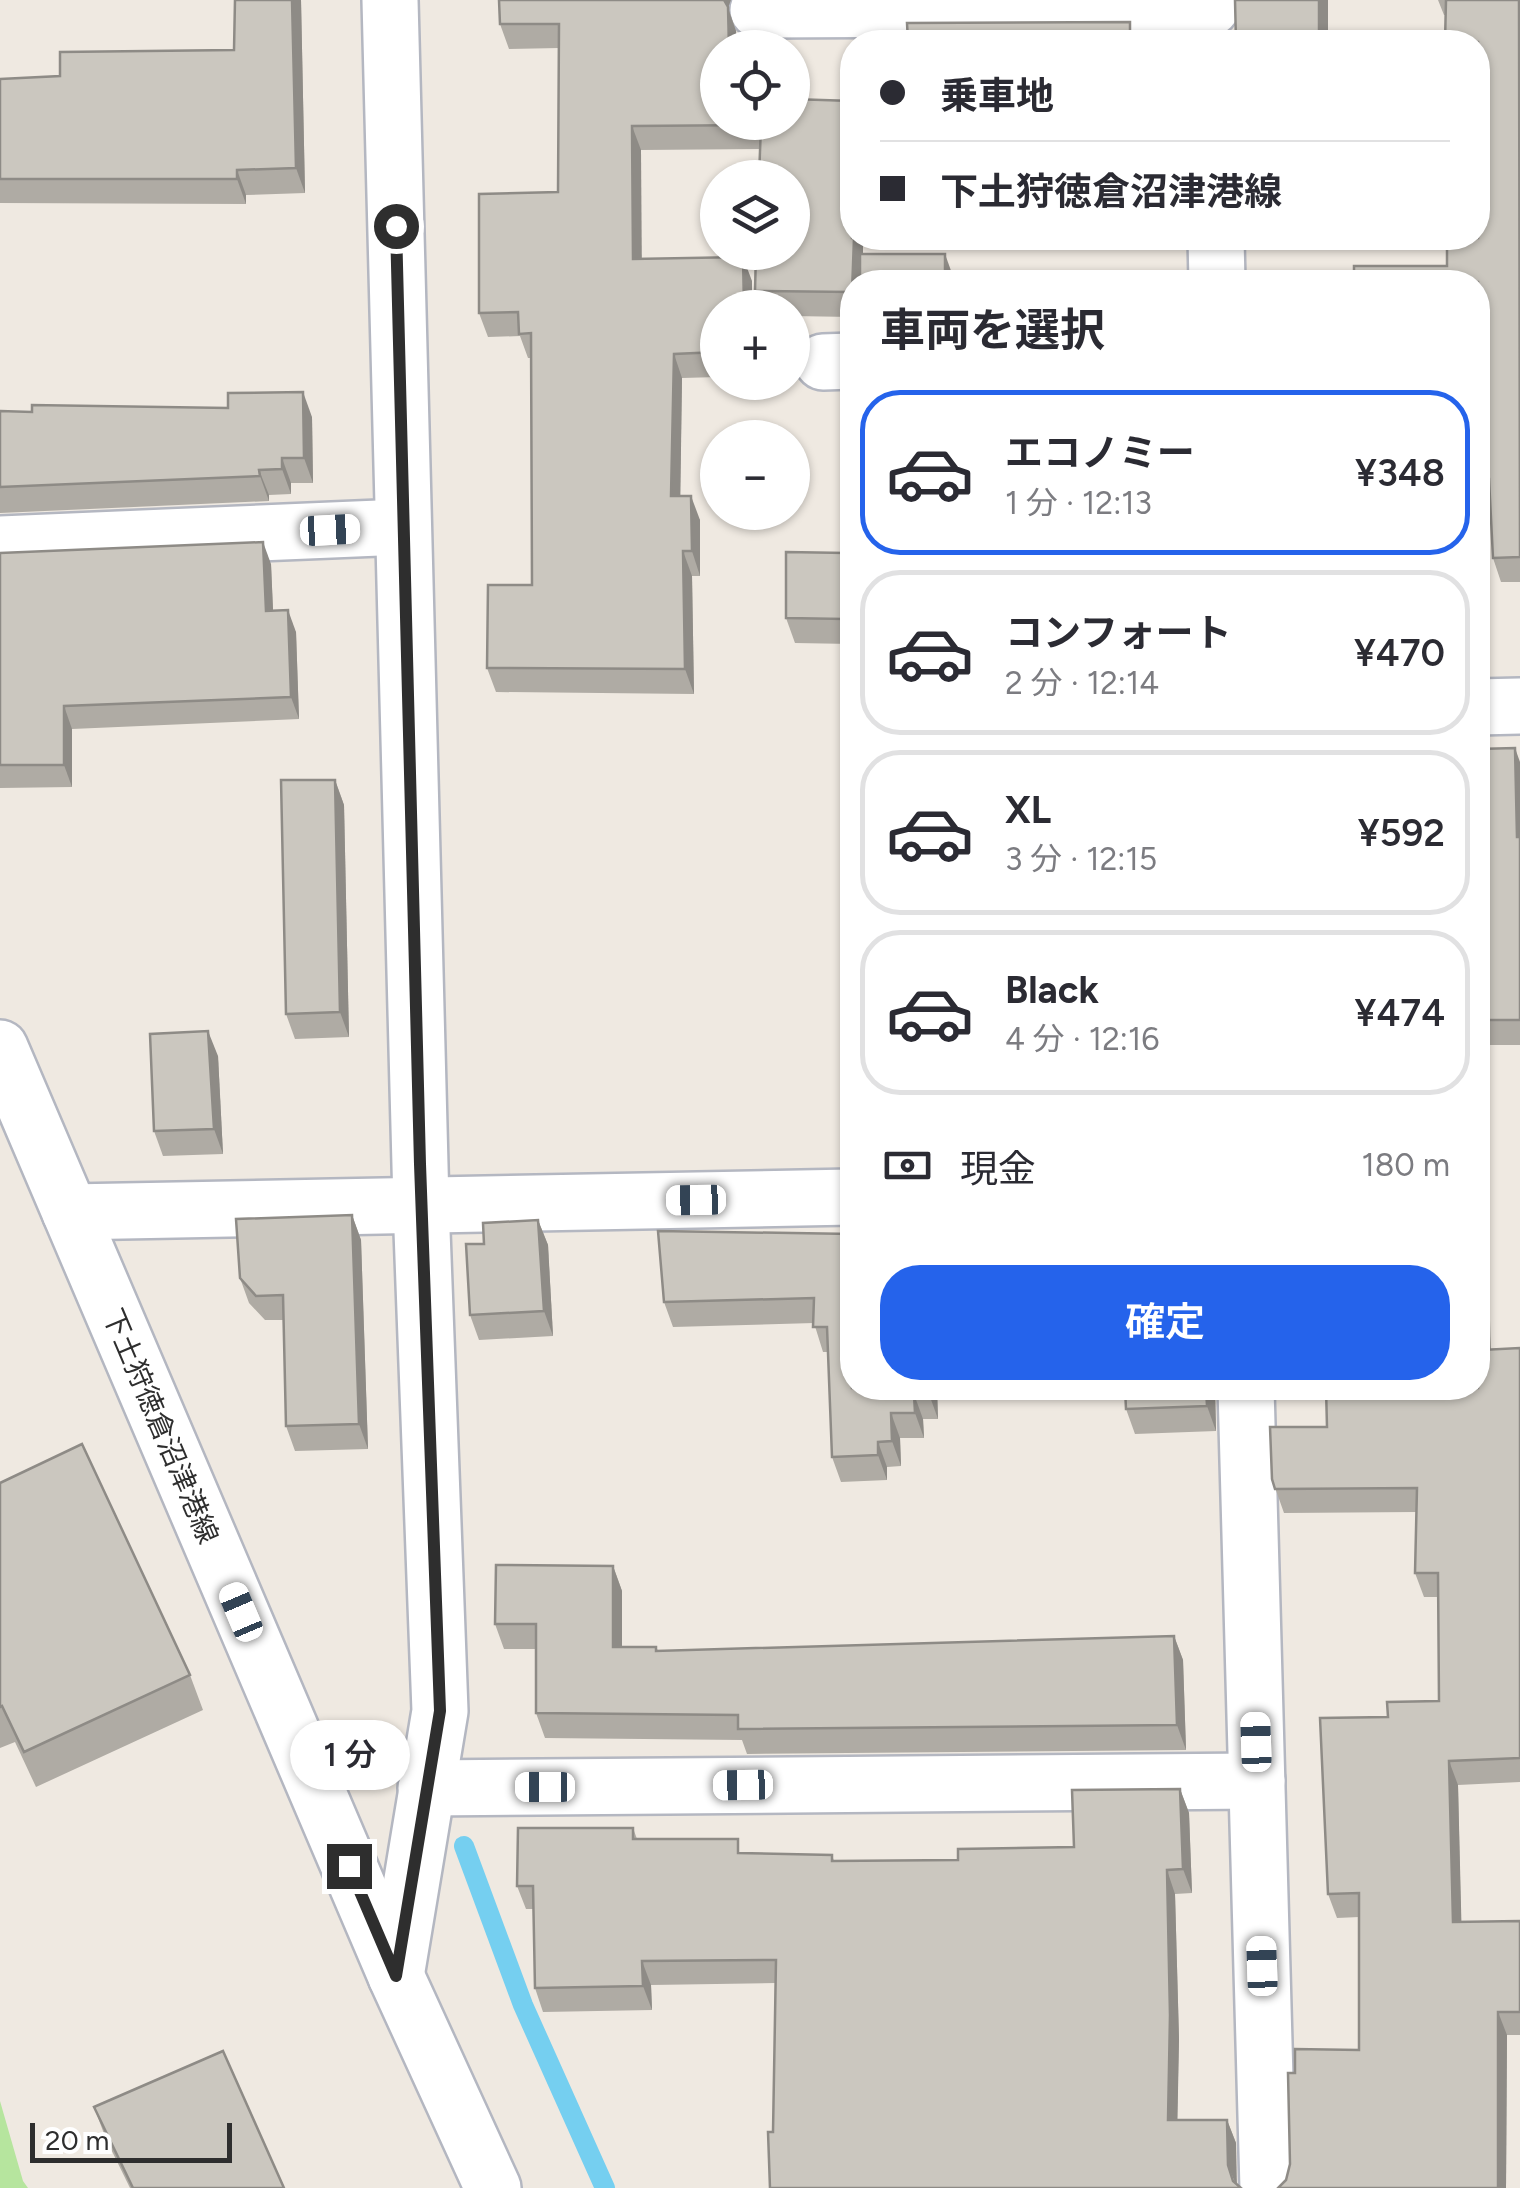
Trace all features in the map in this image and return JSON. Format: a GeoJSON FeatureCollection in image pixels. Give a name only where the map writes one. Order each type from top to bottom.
{"type":"FeatureCollection","features":[{"type":"Feature","properties":{"kind":"street"},"geometry":{"type":"LineString","coordinates":[[390,0],[421,1204],[440,1711],[396,1976]]}},
{"type":"Feature","properties":{"kind":"street"},"geometry":{"type":"LineString","coordinates":[[758,10],[1211,17]]}},
{"type":"Feature","properties":{"kind":"street"},"geometry":{"type":"LineString","coordinates":[[0,544],[403,527]]}},
{"type":"Feature","properties":{"kind":"street"},"geometry":{"type":"LineString","coordinates":[[1490,707],[1520,706]]}},
{"type":"Feature","properties":{"kind":"street","name":"下土狩徳倉沼津港線"},"geometry":{"type":"LineString","coordinates":[[0,1048],[396,1976],[493,2188]]}},
{"type":"Feature","properties":{"kind":"street"},"geometry":{"type":"LineString","coordinates":[[70,1212],[840,1197]]}},
{"type":"Feature","properties":{"kind":"street"},"geometry":{"type":"LineString","coordinates":[[1246,1400],[1268,2188]]}},
{"type":"Feature","properties":{"kind":"street"},"geometry":{"type":"LineString","coordinates":[[426,1788],[1257,1781]]}},
{"type":"Feature","properties":{"kind":"green space"},"geometry":{"type":"Polygon","coordinates":[[[0,2101],[23,2181],[28,2188],[0,2188],[0,2101]]]}},
{"type":"Feature","properties":{"kind":"building"},"geometry":{"type":"Polygon","coordinates":[[[235,0],[292,0],[296,168],[237,170],[237,179],[0,179],[0,79],[60,76],[60,52],[234,50],[235,0]]]}},
{"type":"Feature","properties":{"kind":"building"},"geometry":{"type":"Polygon","coordinates":[[[499,0],[724,0],[728,7],[729,30],[700,30],[700,125],[632,126],[633,259],[700,258],[700,270],[743,270],[744,290],[700,290],[700,353],[674,354],[671,496],[691,496],[692,551],[683,551],[685,669],[487,668],[488,585],[532,585],[531,333],[519,334],[518,312],[479,313],[479,194],[558,192],[559,24],[500,24],[499,0]]]}},
{"type":"Feature","properties":{"kind":"building"},"geometry":{"type":"Polygon","coordinates":[[[1235,0],[1319,0],[1319,30],[1236,30],[1235,0]]]}},
{"type":"Feature","properties":{"kind":"building"},"geometry":{"type":"Polygon","coordinates":[[[1446,0],[1519,0],[1520,557],[1493,558],[1490,270],[1354,270],[1354,266],[1447,266],[1447,250],[1490,250],[1490,30],[1445,30],[1446,0]]]}},
{"type":"Feature","properties":{"kind":"building"},"geometry":{"type":"Polygon","coordinates":[[[1130,22],[1130,30],[907,30],[907,23],[1130,22]]]}},
{"type":"Feature","properties":{"kind":"building"},"geometry":{"type":"Polygon","coordinates":[[[810,100],[840,101],[840,250],[854,250],[853,270],[840,270],[840,292],[755,290],[756,270],[810,270],[810,160],[760,160],[760,140],[810,140],[810,100]]]}},
{"type":"Feature","properties":{"kind":"building"},"geometry":{"type":"Polygon","coordinates":[[[860,254],[945,254],[945,270],[860,270],[860,254]]]}},
{"type":"Feature","properties":{"kind":"building"},"geometry":{"type":"Polygon","coordinates":[[[303,392],[304,458],[282,458],[282,469],[259,470],[260,476],[0,487],[0,411],[32,412],[32,405],[228,408],[228,393],[303,392]]]}},
{"type":"Feature","properties":{"kind":"building"},"geometry":{"type":"Polygon","coordinates":[[[263,542],[266,611],[288,610],[291,697],[64,706],[64,765],[0,765],[0,553],[263,542]]]}},
{"type":"Feature","properties":{"kind":"building"},"geometry":{"type":"Polygon","coordinates":[[[786,552],[840,553],[840,619],[786,618],[786,552]]]}},
{"type":"Feature","properties":{"kind":"building"},"geometry":{"type":"Polygon","coordinates":[[[1515,748],[1520,837],[1520,1020],[1490,1020],[1490,749],[1515,748]]]}},
{"type":"Feature","properties":{"kind":"building"},"geometry":{"type":"Polygon","coordinates":[[[281,780],[335,780],[340,1012],[286,1014],[281,780]]]}},
{"type":"Feature","properties":{"kind":"building"},"geometry":{"type":"Polygon","coordinates":[[[208,1031],[214,1129],[154,1131],[150,1034],[208,1031]]]}},
{"type":"Feature","properties":{"kind":"building"},"geometry":{"type":"Polygon","coordinates":[[[352,1215],[359,1424],[286,1426],[283,1295],[256,1296],[240,1278],[236,1219],[352,1215]]]}},
{"type":"Feature","properties":{"kind":"building"},"geometry":{"type":"Polygon","coordinates":[[[538,1220],[544,1311],[470,1315],[466,1244],[484,1244],[483,1223],[538,1220]]]}},
{"type":"Feature","properties":{"kind":"building"},"geometry":{"type":"Polygon","coordinates":[[[658,1231],[840,1234],[840,1400],[914,1400],[915,1413],[891,1413],[892,1441],[878,1442],[878,1455],[832,1457],[827,1327],[813,1327],[814,1298],[664,1302],[658,1231]]]}},
{"type":"Feature","properties":{"kind":"building"},"geometry":{"type":"Polygon","coordinates":[[[1520,1348],[1520,1758],[1449,1761],[1453,1922],[1520,1921],[1520,2012],[1498,2012],[1498,2188],[1278,2188],[1286,2180],[1290,2164],[1288,2073],[1295,2073],[1295,2049],[1359,2050],[1359,1893],[1328,1894],[1320,1718],[1388,1717],[1387,1702],[1439,1701],[1438,1573],[1415,1573],[1417,1488],[1275,1489],[1270,1427],[1327,1427],[1326,1400],[1490,1400],[1490,1350],[1520,1348]]]}},
{"type":"Feature","properties":{"kind":"building"},"geometry":{"type":"Polygon","coordinates":[[[1126,1400],[1207,1400],[1207,1406],[1126,1409],[1126,1400]]]}},
{"type":"Feature","properties":{"kind":"building"},"geometry":{"type":"Polygon","coordinates":[[[82,1444],[190,1675],[24,1752],[0,1707],[0,1483],[82,1444]]]}},
{"type":"Feature","properties":{"kind":"building"},"geometry":{"type":"Polygon","coordinates":[[[496,1565],[613,1566],[613,1647],[656,1647],[656,1651],[1174,1636],[1177,1725],[738,1729],[738,1715],[536,1713],[536,1624],[495,1624],[496,1565]]]}},
{"type":"Feature","properties":{"kind":"building"},"geometry":{"type":"Polygon","coordinates":[[[1180,1789],[1183,1869],[1167,1870],[1168,2120],[1227,2120],[1228,2165],[1233,2181],[1241,2188],[770,2188],[768,2132],[773,2132],[776,1960],[642,1961],[643,1986],[535,1988],[533,1886],[517,1886],[518,1828],[633,1828],[633,1839],[738,1839],[738,1853],[832,1855],[832,1861],[958,1860],[958,1849],[1074,1847],[1072,1790],[1180,1789]]]}},
{"type":"Feature","properties":{"kind":"building"},"geometry":{"type":"Polygon","coordinates":[[[223,2051],[284,2188],[133,2188],[94,2107],[223,2051]]]}},
{"type":"Feature","properties":{"kind":"waterway"},"geometry":{"type":"LineString","coordinates":[[464,1846],[523,2005],[605,2188]]}},
{"type":"Feature","properties":{"kind":"route"},"geometry":{"type":"LineString","coordinates":[[349,1866],[396,1976],[440,1711],[420,1164],[396,226]]}}]}
